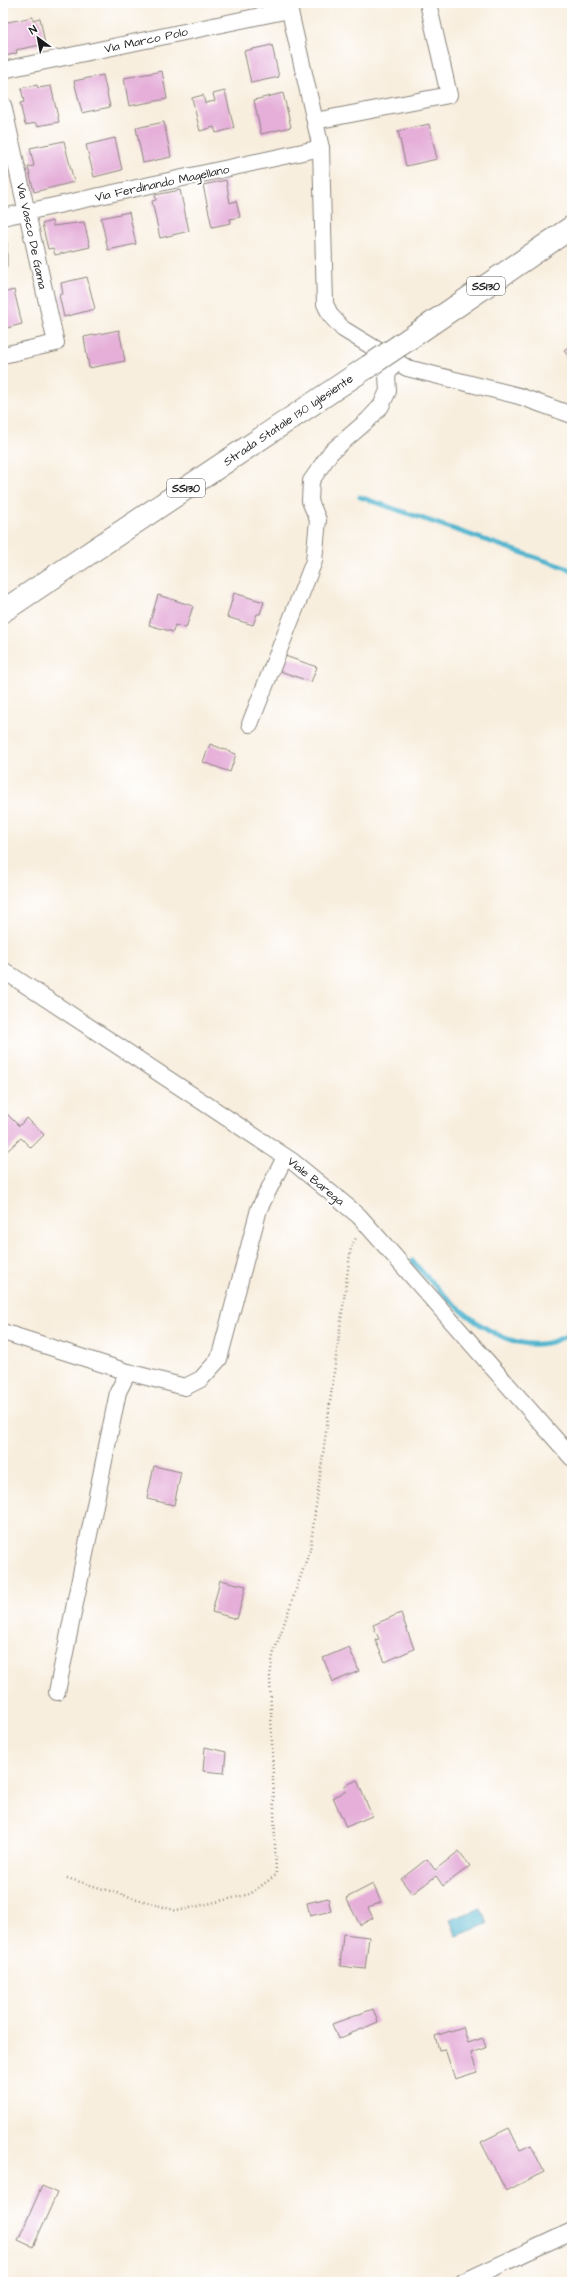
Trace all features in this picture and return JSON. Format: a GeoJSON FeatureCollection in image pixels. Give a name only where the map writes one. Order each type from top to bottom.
{"type":"FeatureCollection","features":[{"type":"Feature","properties":{"kind":"highway","name":"Strada Statale 130 Iglesiente"},"geometry":{"type":"LineString","coordinates":[[3,611],[369,366],[398,353],[572,227]]}},
{"type":"Feature","properties":{"kind":"street"},"geometry":{"type":"LineString","coordinates":[[315,121],[449,96],[428,3]]}},
{"type":"Feature","properties":{"kind":"street"},"geometry":{"type":"LineString","coordinates":[[288,6],[321,148],[325,304],[331,316],[343,329],[398,353],[406,368],[519,396],[572,415]]}},
{"type":"Feature","properties":{"kind":"street","name":"Via Marco Polo"},"geometry":{"type":"LineString","coordinates":[[3,70],[288,6]]}},
{"type":"Feature","properties":{"kind":"street","name":"Via Vasco De Gama"},"geometry":{"type":"LineString","coordinates":[[3,105],[56,343],[3,355]]}},
{"type":"Feature","properties":{"kind":"street","name":"Via Ferdinando Magellano"},"geometry":{"type":"LineString","coordinates":[[3,217],[321,148]]}},
{"type":"Feature","properties":{"kind":"street"},"geometry":{"type":"LineString","coordinates":[[250,724],[314,561],[318,520],[310,500],[311,481],[331,452],[368,420],[381,406],[388,391],[387,374],[398,353]]}},
{"type":"Feature","properties":{"kind":"street","name":"Viale Barega"},"geometry":{"type":"LineString","coordinates":[[3,970],[285,1157],[364,1222],[572,1458]]}},
{"type":"Feature","properties":{"kind":"street"},"geometry":{"type":"LineString","coordinates":[[3,1332],[128,1372],[185,1386],[201,1379],[218,1360],[259,1209],[285,1157]]}},
{"type":"Feature","properties":{"kind":"street"},"geometry":{"type":"LineString","coordinates":[[57,1692],[118,1392],[128,1372]]}},
{"type":"Feature","properties":{"kind":"street"},"geometry":{"type":"LineString","coordinates":[[463,2282],[571,2232]]}},
{"type":"Feature","properties":{"kind":"path"},"geometry":{"type":"LineString","coordinates":[[67,1878],[177,1911],[250,1894],[276,1875],[270,1677],[273,1656],[310,1550],[351,1247],[364,1222]]}},
{"type":"Feature","properties":{"kind":"water"},"geometry":{"type":"Polygon","coordinates":[[[481,1908],[487,1924],[457,1936],[450,1920],[481,1908]]]}},
{"type":"Feature","properties":{"kind":"building"},"geometry":{"type":"Polygon","coordinates":[[[33,17],[33,20],[40,18],[45,44],[16,50],[17,53],[6,56],[3,41],[3,23],[33,17]]]}},
{"type":"Feature","properties":{"kind":"building"},"geometry":{"type":"Polygon","coordinates":[[[272,45],[279,77],[251,83],[244,51],[272,45]]]}},
{"type":"Feature","properties":{"kind":"building"},"geometry":{"type":"Polygon","coordinates":[[[162,71],[167,99],[129,106],[124,78],[162,71]]]}},
{"type":"Feature","properties":{"kind":"building"},"geometry":{"type":"Polygon","coordinates":[[[103,75],[110,107],[82,113],[74,81],[103,75]]]}},
{"type":"Feature","properties":{"kind":"building"},"geometry":{"type":"Polygon","coordinates":[[[37,85],[38,88],[51,86],[59,122],[37,126],[36,123],[25,125],[20,103],[24,102],[21,88],[37,85]]]}},
{"type":"Feature","properties":{"kind":"building"},"geometry":{"type":"Polygon","coordinates":[[[225,91],[234,128],[216,133],[214,127],[200,131],[192,98],[203,95],[205,103],[215,101],[213,94],[225,91]]]}},
{"type":"Feature","properties":{"kind":"building"},"geometry":{"type":"Polygon","coordinates":[[[283,93],[291,127],[261,134],[254,100],[283,93]]]}},
{"type":"Feature","properties":{"kind":"building"},"geometry":{"type":"Polygon","coordinates":[[[164,122],[171,157],[143,163],[136,128],[164,122]]]}},
{"type":"Feature","properties":{"kind":"building"},"geometry":{"type":"Polygon","coordinates":[[[429,124],[437,159],[406,166],[398,131],[429,124]]]}},
{"type":"Feature","properties":{"kind":"building"},"geometry":{"type":"Polygon","coordinates":[[[115,138],[122,170],[94,177],[86,145],[115,138]]]}},
{"type":"Feature","properties":{"kind":"building"},"geometry":{"type":"Polygon","coordinates":[[[64,141],[74,182],[34,192],[28,167],[34,166],[30,148],[64,141]]]}},
{"type":"Feature","properties":{"kind":"building"},"geometry":{"type":"Polygon","coordinates":[[[226,180],[230,203],[236,201],[240,217],[230,219],[231,223],[212,227],[203,185],[226,180]]]}},
{"type":"Feature","properties":{"kind":"building"},"geometry":{"type":"Polygon","coordinates":[[[180,190],[189,231],[160,238],[152,201],[156,200],[155,195],[180,190]]]}},
{"type":"Feature","properties":{"kind":"building"},"geometry":{"type":"Polygon","coordinates":[[[129,212],[136,244],[108,250],[101,218],[129,212]]]}},
{"type":"Feature","properties":{"kind":"building"},"geometry":{"type":"Polygon","coordinates":[[[52,221],[53,226],[84,222],[90,247],[55,255],[53,248],[48,249],[42,224],[52,221]]]}},
{"type":"Feature","properties":{"kind":"building"},"geometry":{"type":"Polygon","coordinates":[[[3,242],[7,242],[7,267],[3,267],[3,242]]]}},
{"type":"Feature","properties":{"kind":"building"},"geometry":{"type":"Polygon","coordinates":[[[87,277],[95,309],[64,317],[59,295],[63,294],[61,283],[87,277]]]}},
{"type":"Feature","properties":{"kind":"building"},"geometry":{"type":"Polygon","coordinates":[[[14,290],[22,324],[3,329],[3,293],[14,290]]]}},
{"type":"Feature","properties":{"kind":"building"},"geometry":{"type":"Polygon","coordinates":[[[119,330],[125,361],[89,368],[84,337],[119,330]]]}},
{"type":"Feature","properties":{"kind":"building"},"geometry":{"type":"Polygon","coordinates":[[[572,345],[572,363],[564,350],[572,345]]]}},
{"type":"Feature","properties":{"kind":"building"},"geometry":{"type":"Polygon","coordinates":[[[234,593],[264,602],[260,614],[257,614],[253,625],[227,617],[234,593]]]}},
{"type":"Feature","properties":{"kind":"building"},"geometry":{"type":"Polygon","coordinates":[[[158,595],[193,606],[186,628],[175,625],[173,632],[149,625],[158,595]]]}},
{"type":"Feature","properties":{"kind":"building"},"geometry":{"type":"Polygon","coordinates":[[[285,656],[317,667],[311,682],[280,671],[285,656]]]}},
{"type":"Feature","properties":{"kind":"building"},"geometry":{"type":"Polygon","coordinates":[[[210,744],[236,754],[230,772],[203,762],[210,744]]]}},
{"type":"Feature","properties":{"kind":"building"},"geometry":{"type":"Polygon","coordinates":[[[4,1111],[19,1126],[27,1118],[44,1135],[31,1148],[21,1138],[5,1153],[3,1150],[4,1111]]]}},
{"type":"Feature","properties":{"kind":"building"},"geometry":{"type":"Polygon","coordinates":[[[154,1466],[181,1472],[174,1505],[147,1499],[154,1466]]]}},
{"type":"Feature","properties":{"kind":"building"},"geometry":{"type":"Polygon","coordinates":[[[220,1580],[246,1586],[237,1619],[212,1612],[220,1580]]]}},
{"type":"Feature","properties":{"kind":"building"},"geometry":{"type":"Polygon","coordinates":[[[401,1613],[414,1649],[385,1662],[375,1640],[379,1639],[373,1625],[401,1613]]]}},
{"type":"Feature","properties":{"kind":"building"},"geometry":{"type":"Polygon","coordinates":[[[349,1647],[359,1671],[333,1682],[323,1658],[349,1647]]]}},
{"type":"Feature","properties":{"kind":"building"},"geometry":{"type":"Polygon","coordinates":[[[205,1747],[226,1752],[224,1773],[203,1771],[205,1747]]]}},
{"type":"Feature","properties":{"kind":"building"},"geometry":{"type":"Polygon","coordinates":[[[357,1780],[372,1816],[346,1827],[333,1797],[346,1791],[344,1786],[357,1780]]]}},
{"type":"Feature","properties":{"kind":"building"},"geometry":{"type":"Polygon","coordinates":[[[459,1851],[470,1866],[443,1886],[436,1876],[412,1894],[401,1879],[427,1859],[435,1870],[459,1851]]]}},
{"type":"Feature","properties":{"kind":"building"},"geometry":{"type":"Polygon","coordinates":[[[373,1884],[381,1902],[368,1908],[373,1918],[360,1925],[346,1898],[373,1884]]]}},
{"type":"Feature","properties":{"kind":"building"},"geometry":{"type":"Polygon","coordinates":[[[328,1898],[331,1911],[310,1916],[307,1903],[328,1898]]]}},
{"type":"Feature","properties":{"kind":"building"},"geometry":{"type":"Polygon","coordinates":[[[343,1934],[369,1937],[365,1969],[340,1966],[343,1934]]]}},
{"type":"Feature","properties":{"kind":"building"},"geometry":{"type":"Polygon","coordinates":[[[373,2009],[378,2022],[338,2039],[332,2024],[373,2009]]]}},
{"type":"Feature","properties":{"kind":"building"},"geometry":{"type":"Polygon","coordinates":[[[463,2027],[468,2043],[483,2038],[486,2048],[471,2053],[477,2072],[455,2079],[445,2049],[439,2050],[435,2036],[463,2027]]]}},
{"type":"Feature","properties":{"kind":"building"},"geometry":{"type":"Polygon","coordinates":[[[509,2128],[520,2150],[531,2145],[544,2172],[506,2191],[481,2142],[509,2128]]]}},
{"type":"Feature","properties":{"kind":"building"},"geometry":{"type":"Polygon","coordinates":[[[42,2186],[57,2193],[33,2247],[18,2240],[42,2186]]]}},
{"type":"Feature","properties":{"kind":"waterway"},"geometry":{"type":"LineString","coordinates":[[360,497],[572,570]]}},
{"type":"Feature","properties":{"kind":"waterway"},"geometry":{"type":"LineString","coordinates":[[412,1261],[444,1295],[463,1312],[484,1327],[505,1338],[528,1344],[550,1342],[572,1332]]}}]}
